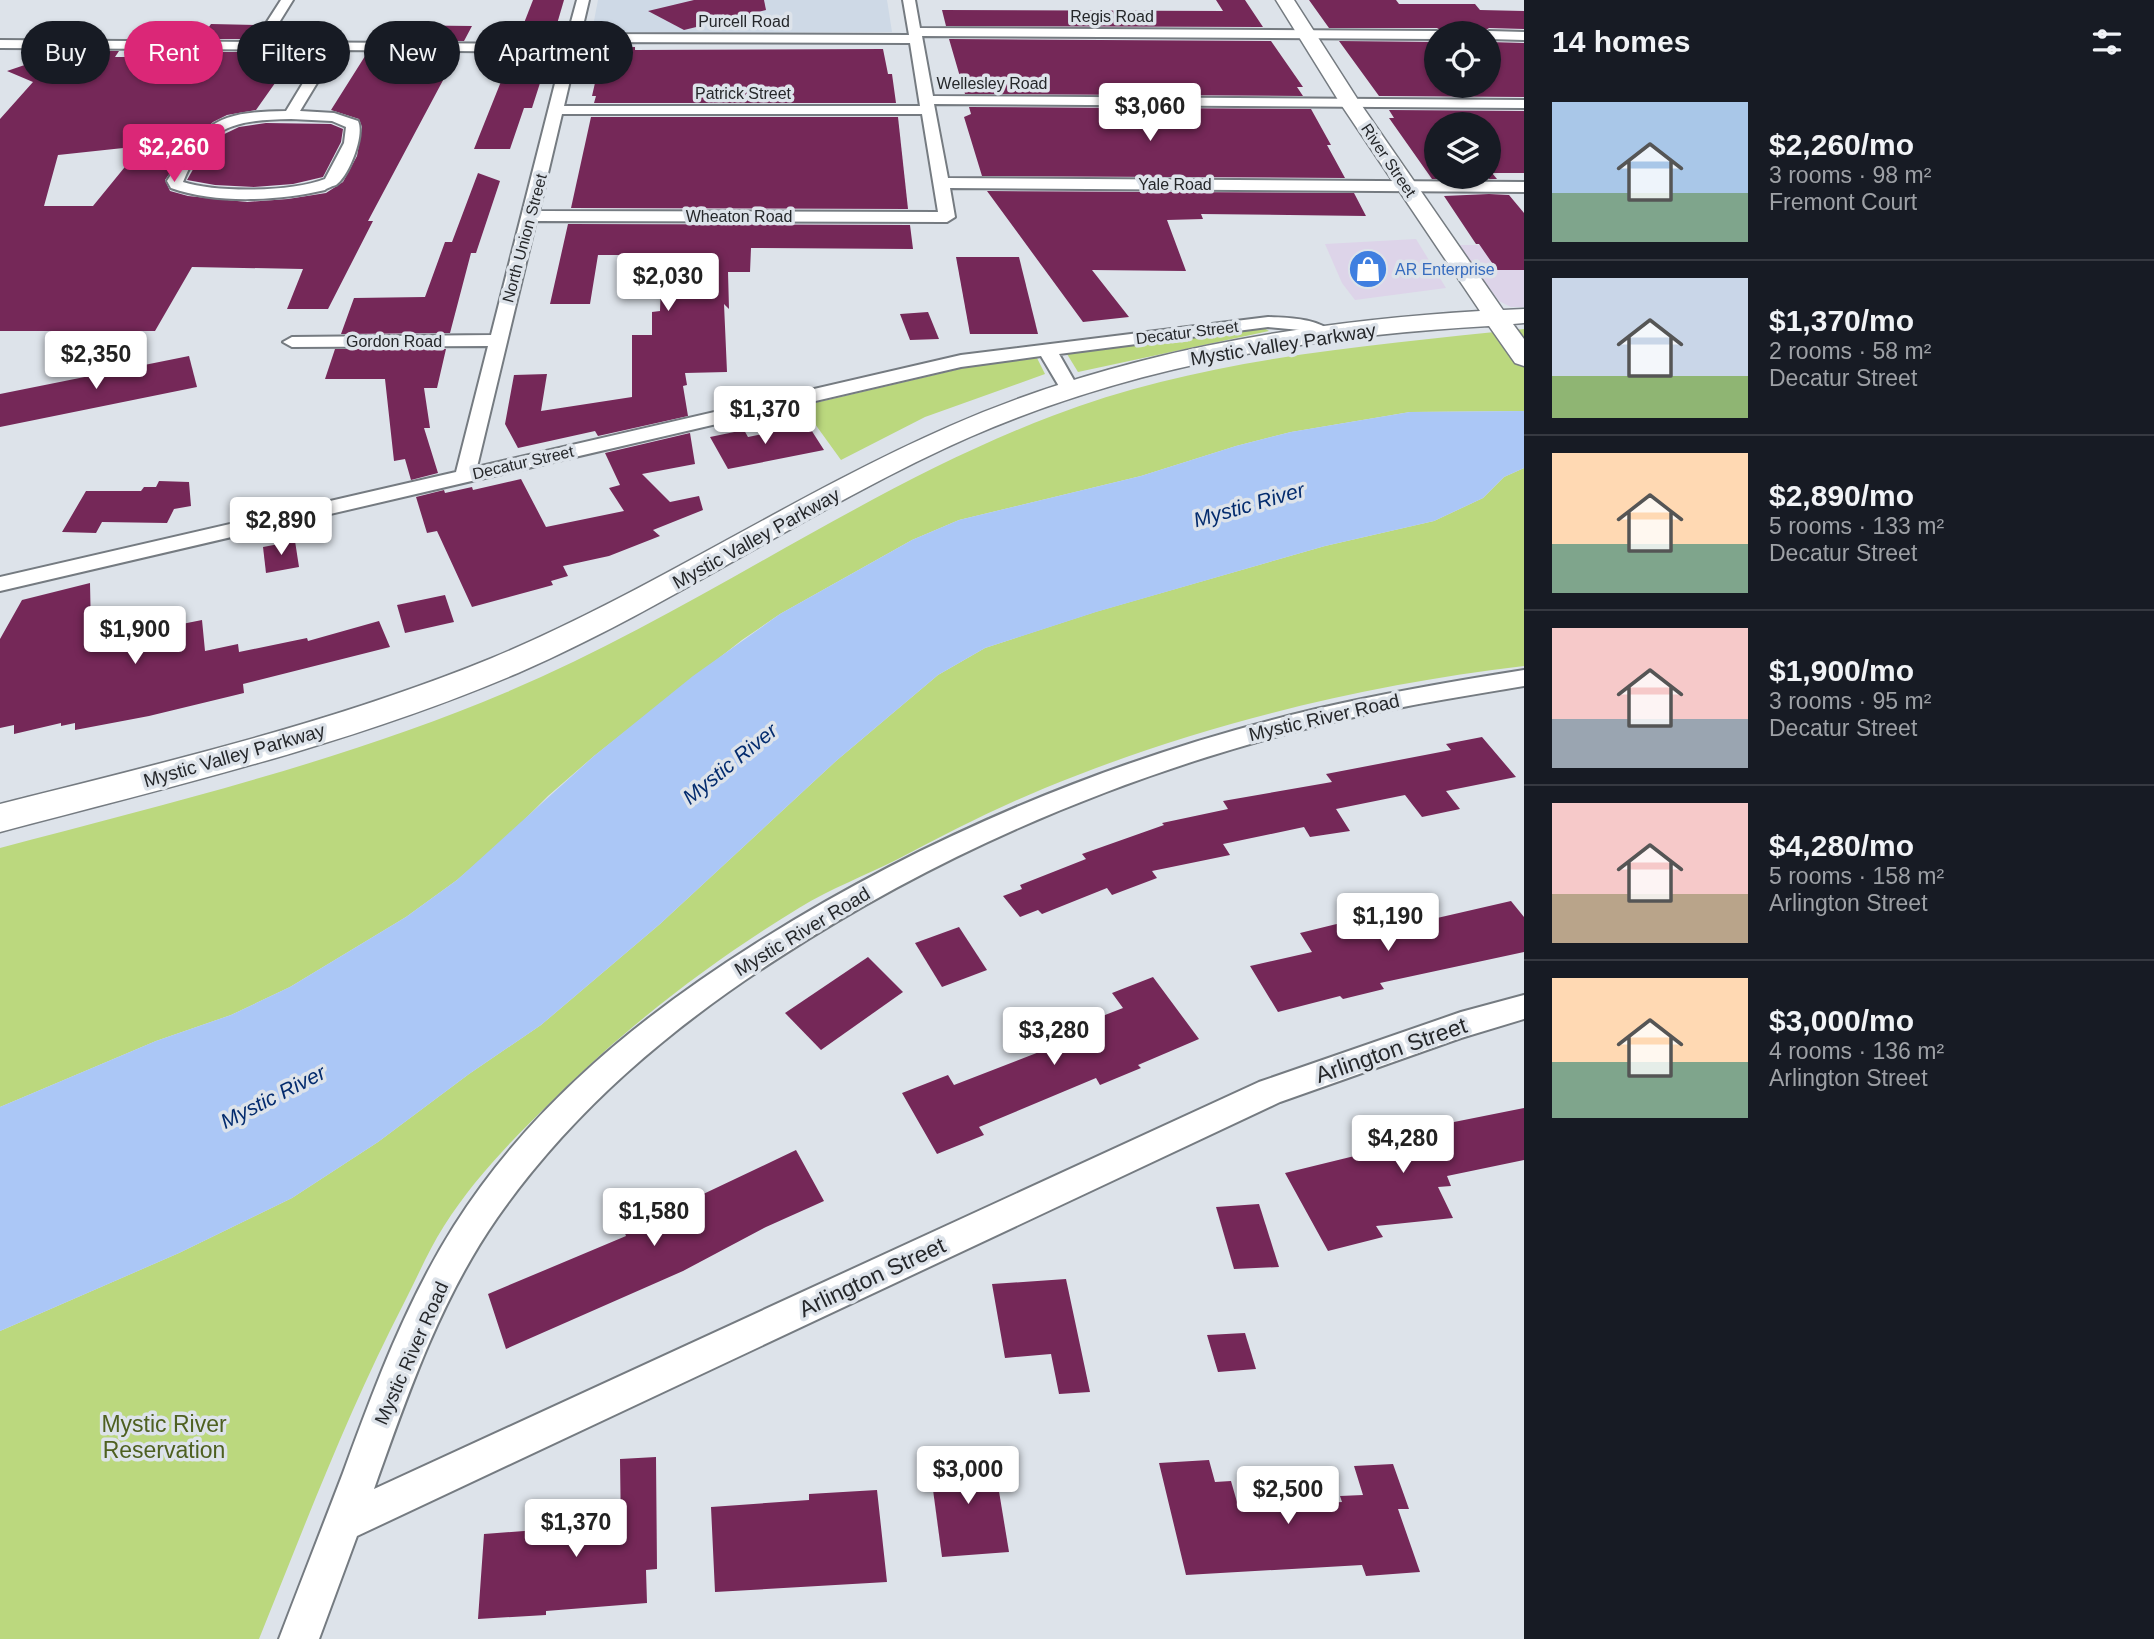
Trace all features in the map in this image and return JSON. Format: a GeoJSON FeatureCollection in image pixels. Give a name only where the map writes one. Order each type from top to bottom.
{"type":"FeatureCollection","features":[{"type":"Feature","properties":{"kind":"main road","name":"River Street"},"geometry":{"type":"LineString","coordinates":[[1284,0],[1407,186],[1510,317],[1524,358]]}},
{"type":"Feature","properties":{"kind":"main road","name":"Mystic Valley Parkway"},"geometry":{"type":"LineString","coordinates":[[1,815],[257,750],[365,717],[482,674],[630,607],[926,447],[988,419],[1070,389],[1199,356],[1325,335],[1510,317]]}},
{"type":"Feature","properties":{"kind":"street"},"geometry":{"type":"LineString","coordinates":[[274,21],[287,0]]}},
{"type":"Feature","properties":{"kind":"street","name":"North Union Street"},"geometry":{"type":"LineString","coordinates":[[578,21],[583,0]]}},
{"type":"Feature","properties":{"kind":"street"},"geometry":{"type":"LineString","coordinates":[[909,0],[943,183]]}},
{"type":"Feature","properties":{"kind":"street","name":"Purcell Road"},"geometry":{"type":"LineString","coordinates":[[633,42],[916,35]]}},
{"type":"Feature","properties":{"kind":"street","name":"Regis Road"},"geometry":{"type":"LineString","coordinates":[[916,35],[1424,35]]}},
{"type":"Feature","properties":{"kind":"street"},"geometry":{"type":"LineString","coordinates":[[1501,35],[1524,36]]}},
{"type":"Feature","properties":{"kind":"street","name":"Purcell Road"},"geometry":{"type":"LineString","coordinates":[[0,44],[237,47]]}},
{"type":"Feature","properties":{"kind":"street","name":"Purcell Road"},"geometry":{"type":"LineString","coordinates":[[350,47],[474,45]]}},
{"type":"Feature","properties":{"kind":"street"},"geometry":{"type":"LineString","coordinates":[[290,115],[309,84]]}},
{"type":"Feature","properties":{"kind":"street","name":"North Union Street"},"geometry":{"type":"LineString","coordinates":[[465,475],[562,84]]}},
{"type":"Feature","properties":{"kind":"street"},"geometry":{"type":"LineString","coordinates":[[1350,103],[1524,104]]}},
{"type":"Feature","properties":{"kind":"street","name":"Wellesley Road"},"geometry":{"type":"LineString","coordinates":[[929,105],[1350,103]]}},
{"type":"Feature","properties":{"kind":"street","name":"Patrick Street"},"geometry":{"type":"LineString","coordinates":[[556,110],[929,105]]}},
{"type":"Feature","properties":{"kind":"street"},"geometry":{"type":"LineString","coordinates":[[290,115],[334,117],[353,124],[354,137],[330,182],[321,187],[296,192],[193,191],[176,185],[175,181],[201,140],[214,126],[244,116],[290,115]]}},
{"type":"Feature","properties":{"kind":"street","name":"Yale Road"},"geometry":{"type":"LineString","coordinates":[[943,183],[1524,187]]}},
{"type":"Feature","properties":{"kind":"street","name":"Wheaton Road"},"geometry":{"type":"LineString","coordinates":[[531,216],[947,217],[943,183]]}},
{"type":"Feature","properties":{"kind":"street","name":"Decatur Street"},"geometry":{"type":"LineString","coordinates":[[0,584],[961,361],[1231,326],[1286,322],[1310,327],[1325,335]]}},
{"type":"Feature","properties":{"kind":"street","name":"Gordon Road"},"geometry":{"type":"LineString","coordinates":[[292,341],[497,341]]}},
{"type":"Feature","properties":{"kind":"street"},"geometry":{"type":"LineString","coordinates":[[1048,350],[1070,389]]}},
{"type":"Feature","properties":{"kind":"street","name":"Mystic River Road"},"geometry":{"type":"LineString","coordinates":[[343,1522],[424,1315],[466,1236],[527,1154],[592,1084],[662,1022],[811,922],[964,841],[1042,806],[1118,776],[1268,729],[1400,699],[1524,678]]}},
{"type":"Feature","properties":{"kind":"street","name":"Arlington Street"},"geometry":{"type":"LineString","coordinates":[[343,1522],[1270,1092],[1461,1025],[1524,1007]]}},
{"type":"Feature","properties":{"kind":"street"},"geometry":{"type":"LineString","coordinates":[[299,1639],[343,1522]]}},
{"type":"Feature","properties":{"kind":"shaded area"},"geometry":{"type":"Polygon","coordinates":[[[598,0],[887,0],[892,32],[633,33],[633,21],[594,21],[598,0]]]}},
{"type":"Feature","properties":{"kind":"shaded area"},"geometry":{"type":"Polygon","coordinates":[[[1416,239],[1446,288],[1355,300],[1342,283],[1325,244],[1416,239]]]}},
{"type":"Feature","properties":{"kind":"shaded area"},"geometry":{"type":"Polygon","coordinates":[[[1457,245],[1524,245],[1524,307],[1511,307],[1499,301],[1457,245]]]}},
{"type":"Feature","properties":{"kind":"green space"},"geometry":{"type":"Polygon","coordinates":[[[1264,328],[1269,331],[1078,372],[1067,354],[1264,328]]]}},
{"type":"Feature","properties":{"kind":"green space"},"geometry":{"type":"Polygon","coordinates":[[[1524,329],[1524,411],[1410,412],[1291,432],[1141,476],[959,520],[912,540],[780,614],[742,640],[594,756],[548,796],[505,839],[457,880],[406,917],[290,987],[231,1015],[156,1041],[0,1107],[0,848],[320,760],[445,717],[507,692],[645,626],[913,479],[981,446],[1052,416],[1109,396],[1225,367],[1285,357],[1524,329]]]}},
{"type":"Feature","properties":{"kind":"green space"},"geometry":{"type":"Polygon","coordinates":[[[1037,358],[1045,374],[925,417],[841,460],[802,406],[968,367],[1037,358]]]}},
{"type":"Feature","properties":{"kind":"green space","name":"Mystic River Reservation"},"geometry":{"type":"Polygon","coordinates":[[[1524,468],[1524,666],[1402,684],[1280,711],[1161,745],[1026,796],[799,908],[735,949],[672,995],[583,1071],[496,1158],[456,1208],[428,1253],[346,1426],[259,1639],[0,1639],[0,1331],[179,1253],[292,1198],[378,1142],[469,1074],[541,1025],[660,924],[836,761],[938,675],[985,648],[1095,612],[1325,546],[1434,521],[1483,498],[1504,477],[1524,468]]]}},
{"type":"Feature","properties":{"kind":"water","name":"Mystic River"},"geometry":{"type":"Polygon","coordinates":[[[1524,411],[1524,468],[1504,477],[1483,498],[1434,521],[1325,546],[1096,612],[985,648],[938,675],[836,761],[660,924],[541,1025],[469,1074],[378,1142],[292,1198],[179,1253],[0,1331],[0,1107],[156,1041],[231,1015],[290,987],[406,917],[457,880],[594,756],[693,676],[780,614],[912,540],[959,520],[1141,476],[1291,432],[1410,412],[1524,411]]]}},
{"type":"Feature","properties":{"kind":"building"},"geometry":{"type":"Polygon","coordinates":[[[533,0],[564,0],[558,21],[525,21],[533,0]]]}},
{"type":"Feature","properties":{"kind":"building"},"geometry":{"type":"Polygon","coordinates":[[[694,0],[764,0],[766,10],[684,30],[648,11],[694,0]]]}},
{"type":"Feature","properties":{"kind":"building"},"geometry":{"type":"Polygon","coordinates":[[[1216,0],[1245,0],[1263,27],[946,26],[942,10],[1223,11],[1216,0]]]}},
{"type":"Feature","properties":{"kind":"building"},"geometry":{"type":"Polygon","coordinates":[[[1309,0],[1475,4],[1480,10],[1524,11],[1524,29],[1501,28],[1501,21],[1424,21],[1424,28],[1329,28],[1309,0]]]}},
{"type":"Feature","properties":{"kind":"building"},"geometry":{"type":"Polygon","coordinates":[[[223,24],[237,25],[237,39],[223,39],[223,24]]]}},
{"type":"Feature","properties":{"kind":"building"},"geometry":{"type":"Polygon","coordinates":[[[460,26],[472,26],[464,41],[460,41],[460,26]]]}},
{"type":"Feature","properties":{"kind":"building"},"geometry":{"type":"Polygon","coordinates":[[[949,39],[1271,41],[1303,87],[1297,87],[1303,96],[965,94],[949,39]]]}},
{"type":"Feature","properties":{"kind":"building"},"geometry":{"type":"Polygon","coordinates":[[[1339,41],[1424,42],[1424,96],[1379,96],[1339,41]]]}},
{"type":"Feature","properties":{"kind":"building"},"geometry":{"type":"Polygon","coordinates":[[[1501,42],[1524,43],[1524,97],[1501,97],[1501,42]]]}},
{"type":"Feature","properties":{"kind":"building"},"geometry":{"type":"Polygon","coordinates":[[[633,47],[635,50],[883,49],[888,74],[892,74],[896,103],[594,103],[596,96],[592,96],[595,84],[633,84],[633,47]]]}},
{"type":"Feature","properties":{"kind":"building"},"geometry":{"type":"Polygon","coordinates":[[[110,51],[119,51],[115,57],[124,57],[124,84],[223,84],[223,52],[237,52],[237,84],[274,84],[256,110],[227,115],[213,122],[190,144],[165,180],[170,191],[188,196],[247,202],[288,199],[326,193],[343,182],[357,156],[362,127],[359,119],[331,110],[350,84],[364,58],[364,84],[441,84],[368,221],[373,221],[328,309],[287,309],[303,269],[192,267],[155,331],[0,331],[0,119],[31,84],[110,84],[110,51]],[[142,146],[58,155],[44,206],[93,206],[142,146]]]}},
{"type":"Feature","properties":{"kind":"building"},"geometry":{"type":"Polygon","coordinates":[[[21,66],[21,77],[7,71],[21,66]]]}},
{"type":"Feature","properties":{"kind":"building"},"geometry":{"type":"Polygon","coordinates":[[[500,84],[540,84],[532,108],[524,108],[510,149],[474,149],[500,84]]]}},
{"type":"Feature","properties":{"kind":"building"},"geometry":{"type":"Polygon","coordinates":[[[969,107],[1311,109],[1345,178],[982,176],[964,117],[971,114],[969,107]]]}},
{"type":"Feature","properties":{"kind":"building"},"geometry":{"type":"Polygon","coordinates":[[[1389,110],[1524,111],[1524,173],[1501,173],[1501,112],[1424,112],[1424,168],[1389,118],[1394,118],[1389,110]]]}},
{"type":"Feature","properties":{"kind":"building"},"geometry":{"type":"Polygon","coordinates":[[[591,117],[898,117],[908,209],[571,208],[591,117]]]}},
{"type":"Feature","properties":{"kind":"building"},"geometry":{"type":"Polygon","coordinates":[[[266,123],[331,124],[343,129],[341,142],[323,177],[293,184],[254,187],[187,180],[204,150],[214,139],[239,127],[266,123]]]}},
{"type":"Feature","properties":{"kind":"building"},"geometry":{"type":"Polygon","coordinates":[[[478,173],[500,181],[476,253],[471,253],[450,333],[341,334],[354,298],[425,297],[445,242],[452,242],[478,173]]]}},
{"type":"Feature","properties":{"kind":"building"},"geometry":{"type":"Polygon","coordinates":[[[987,191],[1354,193],[1366,216],[1201,214],[1203,219],[1167,220],[1186,271],[1092,270],[1129,317],[1083,322],[987,191]]]}},
{"type":"Feature","properties":{"kind":"building"},"geometry":{"type":"Polygon","coordinates":[[[1509,195],[1524,213],[1524,270],[1497,270],[1444,196],[1509,195]]]}},
{"type":"Feature","properties":{"kind":"building"},"geometry":{"type":"Polygon","coordinates":[[[568,224],[910,225],[913,249],[751,248],[750,272],[728,272],[729,309],[724,304],[727,372],[685,373],[687,385],[683,386],[688,416],[598,436],[595,431],[518,448],[505,424],[514,375],[547,374],[541,411],[632,397],[632,335],[652,335],[652,312],[660,311],[662,255],[598,255],[590,304],[550,304],[568,224]]]}},
{"type":"Feature","properties":{"kind":"building"},"geometry":{"type":"Polygon","coordinates":[[[956,257],[1019,257],[1038,334],[970,334],[956,257]]]}},
{"type":"Feature","properties":{"kind":"building"},"geometry":{"type":"Polygon","coordinates":[[[928,312],[939,339],[910,340],[900,314],[928,312]]]}},
{"type":"Feature","properties":{"kind":"building"},"geometry":{"type":"Polygon","coordinates":[[[335,349],[446,349],[437,388],[424,388],[430,428],[424,428],[438,473],[411,480],[405,459],[394,461],[385,379],[325,379],[335,349]]]}},
{"type":"Feature","properties":{"kind":"building"},"geometry":{"type":"Polygon","coordinates":[[[189,356],[197,387],[0,427],[0,394],[189,356]]]}},
{"type":"Feature","properties":{"kind":"building"},"geometry":{"type":"Polygon","coordinates":[[[808,425],[824,450],[728,469],[710,437],[744,430],[748,437],[808,425]]]}},
{"type":"Feature","properties":{"kind":"building"},"geometry":{"type":"Polygon","coordinates":[[[690,433],[695,464],[642,474],[670,502],[699,496],[703,510],[653,530],[660,536],[609,556],[563,566],[568,576],[551,581],[553,585],[472,607],[437,531],[427,533],[416,497],[444,490],[445,493],[472,487],[473,490],[521,479],[546,527],[624,511],[609,488],[620,485],[605,453],[690,433]]]}},
{"type":"Feature","properties":{"kind":"building"},"geometry":{"type":"Polygon","coordinates":[[[159,481],[189,482],[191,506],[174,509],[167,523],[102,522],[96,533],[62,532],[86,491],[141,491],[144,487],[156,487],[159,481]]]}},
{"type":"Feature","properties":{"kind":"building"},"geometry":{"type":"Polygon","coordinates":[[[295,541],[299,567],[266,573],[263,547],[295,541]]]}},
{"type":"Feature","properties":{"kind":"building"},"geometry":{"type":"Polygon","coordinates":[[[90,583],[91,630],[97,628],[100,647],[168,633],[167,627],[202,620],[205,651],[238,644],[239,652],[307,638],[308,641],[379,621],[390,647],[243,684],[244,693],[149,716],[75,730],[75,723],[61,726],[61,723],[14,734],[14,725],[0,728],[0,639],[22,600],[90,583]]]}},
{"type":"Feature","properties":{"kind":"building"},"geometry":{"type":"Polygon","coordinates":[[[445,595],[454,622],[405,633],[397,605],[445,595]]]}},
{"type":"Feature","properties":{"kind":"building"},"geometry":{"type":"Polygon","coordinates":[[[1482,737],[1516,777],[1446,791],[1460,809],[1422,817],[1405,795],[1336,809],[1350,831],[1310,837],[1304,827],[1223,844],[1230,855],[1152,871],[1157,878],[1112,895],[1107,888],[1042,914],[1038,910],[1020,917],[1003,896],[1022,889],[1020,885],[1086,859],[1082,854],[1164,825],[1162,823],[1228,809],[1223,801],[1332,782],[1326,774],[1451,750],[1446,744],[1482,737]]]}},
{"type":"Feature","properties":{"kind":"building"},"geometry":{"type":"Polygon","coordinates":[[[1511,901],[1524,917],[1524,952],[1380,983],[1384,989],[1343,999],[1340,996],[1278,1012],[1250,966],[1312,952],[1300,933],[1400,909],[1411,924],[1511,901]]]}},
{"type":"Feature","properties":{"kind":"building"},"geometry":{"type":"Polygon","coordinates":[[[959,927],[987,970],[942,987],[915,943],[959,927]]]}},
{"type":"Feature","properties":{"kind":"building"},"geometry":{"type":"Polygon","coordinates":[[[868,957],[903,992],[821,1050],[785,1013],[868,957]]]}},
{"type":"Feature","properties":{"kind":"building"},"geometry":{"type":"Polygon","coordinates":[[[1153,977],[1199,1039],[1138,1065],[1141,1068],[1100,1085],[1096,1078],[979,1127],[984,1135],[937,1154],[902,1093],[948,1075],[954,1085],[1070,1040],[1064,1031],[1123,1008],[1112,993],[1153,977]]]}},
{"type":"Feature","properties":{"kind":"building"},"geometry":{"type":"Polygon","coordinates":[[[1524,1108],[1524,1160],[1447,1176],[1451,1186],[1438,1187],[1453,1218],[1376,1226],[1383,1237],[1328,1251],[1285,1173],[1379,1150],[1369,1128],[1421,1122],[1424,1128],[1524,1108]]]}},
{"type":"Feature","properties":{"kind":"building"},"geometry":{"type":"Polygon","coordinates":[[[796,1150],[824,1201],[766,1227],[683,1271],[506,1349],[488,1294],[626,1236],[617,1212],[651,1197],[659,1215],[796,1150]]]}},
{"type":"Feature","properties":{"kind":"building"},"geometry":{"type":"Polygon","coordinates":[[[1259,1204],[1279,1267],[1234,1269],[1216,1207],[1259,1204]]]}},
{"type":"Feature","properties":{"kind":"building"},"geometry":{"type":"Polygon","coordinates":[[[1066,1279],[1090,1392],[1059,1394],[1051,1354],[1005,1358],[992,1284],[1066,1279]]]}},
{"type":"Feature","properties":{"kind":"building"},"geometry":{"type":"Polygon","coordinates":[[[1245,1333],[1256,1369],[1218,1372],[1207,1335],[1245,1333]]]}},
{"type":"Feature","properties":{"kind":"building"},"geometry":{"type":"Polygon","coordinates":[[[993,1455],[1009,1552],[942,1557],[929,1460],[993,1455]]]}},
{"type":"Feature","properties":{"kind":"building"},"geometry":{"type":"Polygon","coordinates":[[[656,1457],[657,1569],[646,1570],[647,1603],[546,1611],[546,1615],[478,1619],[484,1534],[550,1529],[549,1538],[621,1533],[620,1459],[656,1457]]]}},
{"type":"Feature","properties":{"kind":"building"},"geometry":{"type":"Polygon","coordinates":[[[1209,1460],[1215,1482],[1231,1481],[1239,1509],[1342,1502],[1340,1496],[1363,1495],[1354,1466],[1393,1464],[1409,1509],[1398,1509],[1420,1572],[1366,1576],[1362,1565],[1186,1575],[1159,1463],[1209,1460]]]}},
{"type":"Feature","properties":{"kind":"building"},"geometry":{"type":"Polygon","coordinates":[[[877,1490],[887,1582],[715,1592],[711,1507],[809,1500],[809,1494],[877,1490]]]}},
{"type":"Feature","properties":{"kind":"place","name":"AR Enterprise"},"geometry":{"type":"Point","coordinates":[1368,269]}}]}
